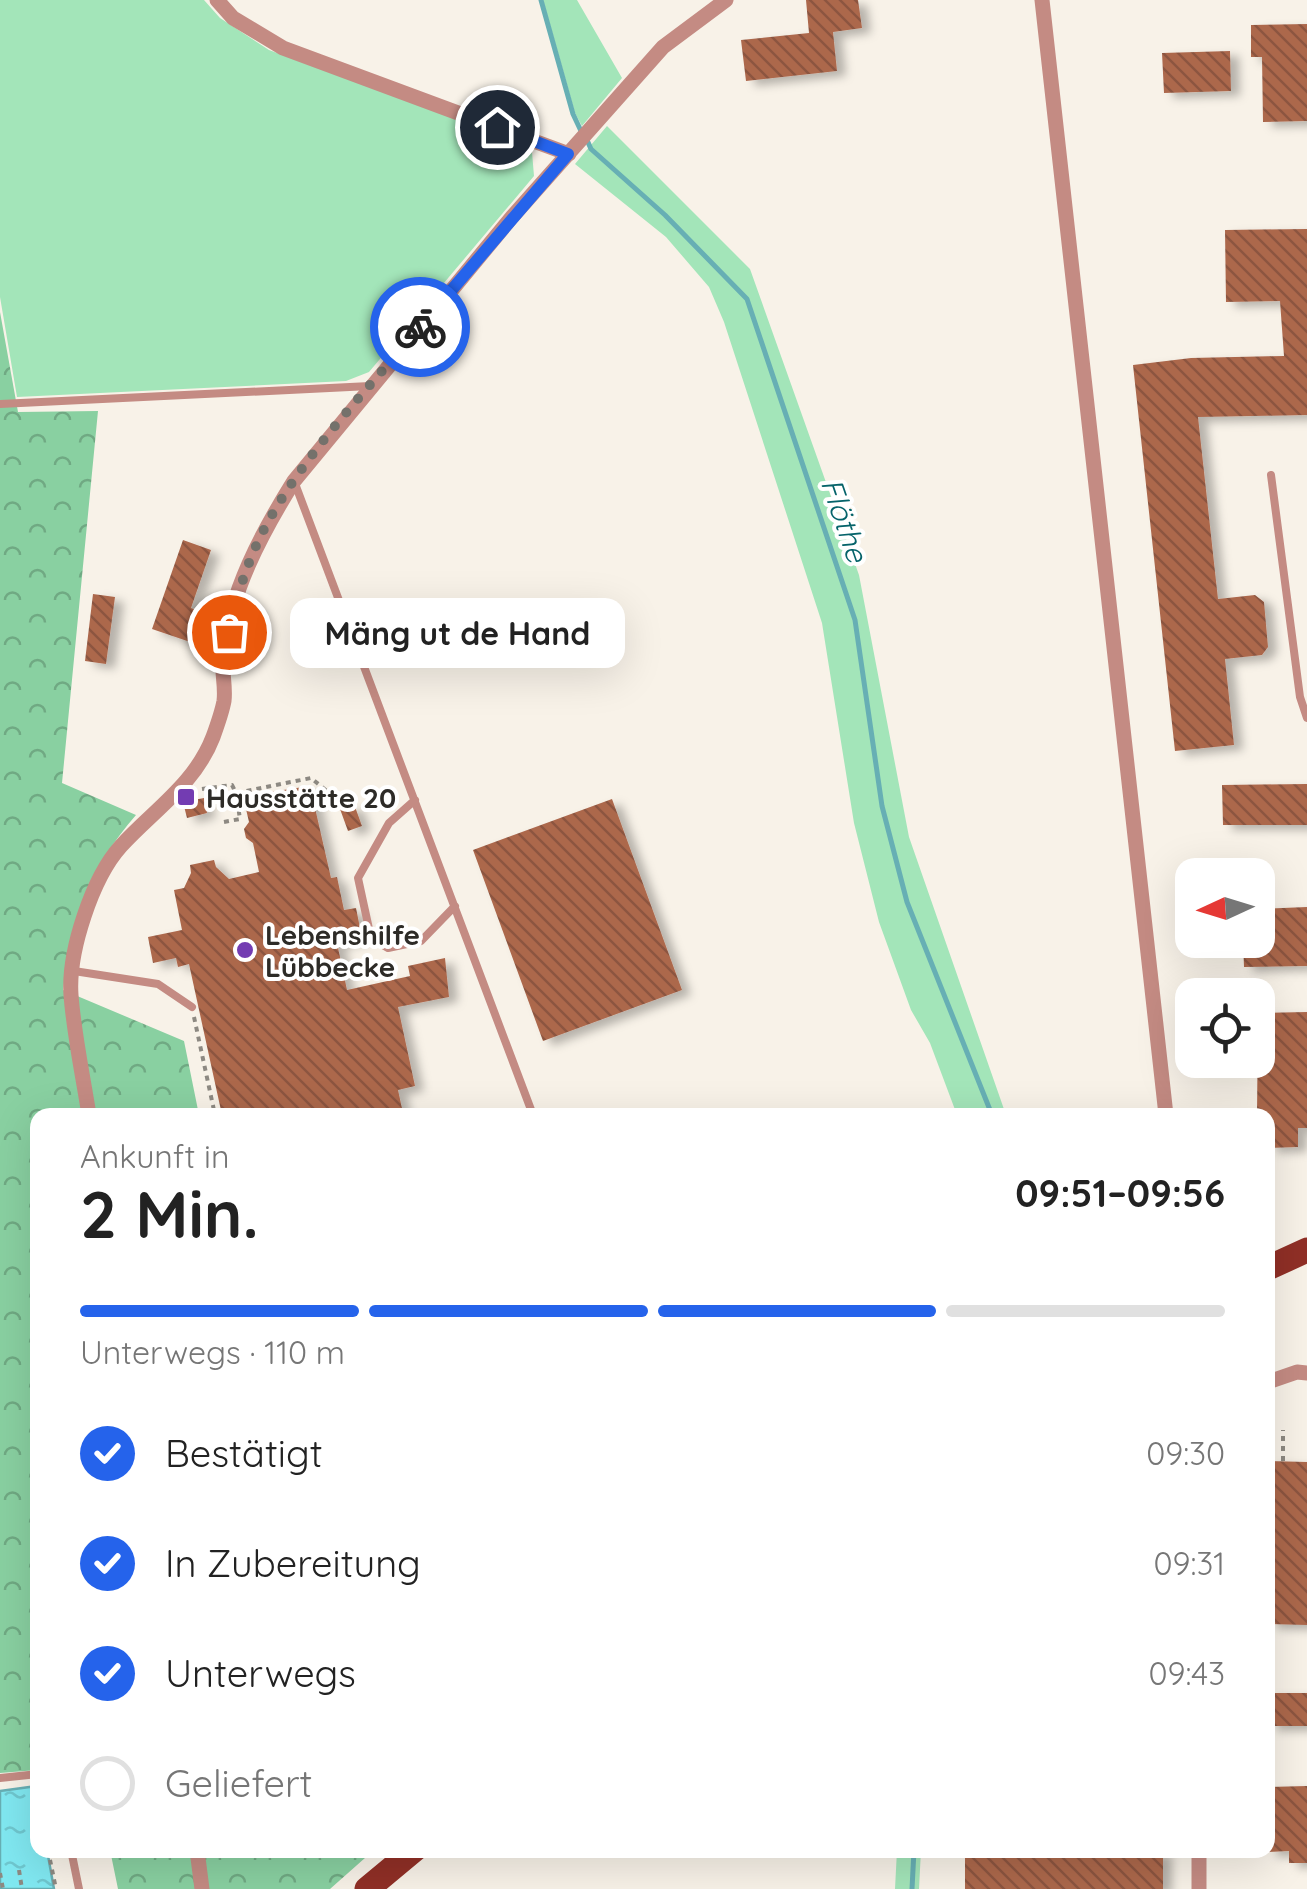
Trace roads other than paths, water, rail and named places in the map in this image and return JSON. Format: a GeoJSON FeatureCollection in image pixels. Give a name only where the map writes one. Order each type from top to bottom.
{"type":"FeatureCollection","features":[{"type":"Feature","properties":{"kind":"main road"},"geometry":{"type":"LineString","coordinates":[[1275,1265],[1307,1250]]}},
{"type":"Feature","properties":{"kind":"main road"},"geometry":{"type":"LineString","coordinates":[[367,1889],[404,1858]]}},
{"type":"Feature","properties":{"kind":"street"},"geometry":{"type":"LineString","coordinates":[[217,0],[233,18],[282,48],[568,154]]}},
{"type":"Feature","properties":{"kind":"street"},"geometry":{"type":"LineString","coordinates":[[89,1108],[71,992],[80,930],[100,880],[118,850],[193,776],[212,739],[224,700],[223,656],[234,607],[267,524],[294,481],[370,386],[568,154],[664,47],[726,0]]}},
{"type":"Feature","properties":{"kind":"street"},"geometry":{"type":"LineString","coordinates":[[1042,0],[1165,1108]]}},
{"type":"Feature","properties":{"kind":"street"},"geometry":{"type":"LineString","coordinates":[[1275,1380],[1307,1372]]}},
{"type":"Feature","properties":{"kind":"street"},"geometry":{"type":"LineString","coordinates":[[198,1858],[202,1889]]}},
{"type":"Feature","properties":{"kind":"street"},"geometry":{"type":"LineString","coordinates":[[1199,1858],[1200,1889]]}},
{"type":"Feature","properties":{"kind":"lane"},"geometry":{"type":"LineString","coordinates":[[0,404],[370,386]]}},
{"type":"Feature","properties":{"kind":"lane"},"geometry":{"type":"LineString","coordinates":[[1271,475],[1300,697],[1307,718]]}},
{"type":"Feature","properties":{"kind":"lane"},"geometry":{"type":"LineString","coordinates":[[294,481],[530,1108]]}},
{"type":"Feature","properties":{"kind":"lane"},"geometry":{"type":"LineString","coordinates":[[415,800],[389,822],[358,878],[370,938],[388,948],[421,940],[456,906]]}},
{"type":"Feature","properties":{"kind":"lane"},"geometry":{"type":"LineString","coordinates":[[74,971],[158,984],[192,1007]]}},
{"type":"Feature","properties":{"kind":"lane"},"geometry":{"type":"LineString","coordinates":[[0,1778],[30,1775]]}},
{"type":"Feature","properties":{"kind":"lane"},"geometry":{"type":"LineString","coordinates":[[72,1858],[78,1889]]}},
{"type":"Feature","properties":{"kind":"water"},"geometry":{"type":"Polygon","coordinates":[[[30,1787],[30,1858],[48,1858],[54,1889],[0,1889],[0,1791],[30,1787]]]}},
{"type":"Feature","properties":{"kind":"waterway","name":"Flöthe"},"geometry":{"type":"LineString","coordinates":[[541,0],[581,131]]}},
{"type":"Feature","properties":{"kind":"waterway","name":"Flöthe"},"geometry":{"type":"LineString","coordinates":[[587,140],[591,149],[665,215],[747,299],[855,620],[882,806],[907,902],[989,1108]]}},
{"type":"Feature","properties":{"kind":"waterway","name":"Flöthe"},"geometry":{"type":"LineString","coordinates":[[912,1889],[914,1858]]}},
{"type":"Feature","properties":{"kind":"place","name":"Mäng ut de Hand"},"geometry":{"type":"Point","coordinates":[229,632]}},
{"type":"Feature","properties":{"kind":"place","name":"Hausstätte 20"},"geometry":{"type":"Point","coordinates":[186,797]}},
{"type":"Feature","properties":{"kind":"place","name":"Lebenshilfe Lübbecke"},"geometry":{"type":"Point","coordinates":[245,950]}}]}
